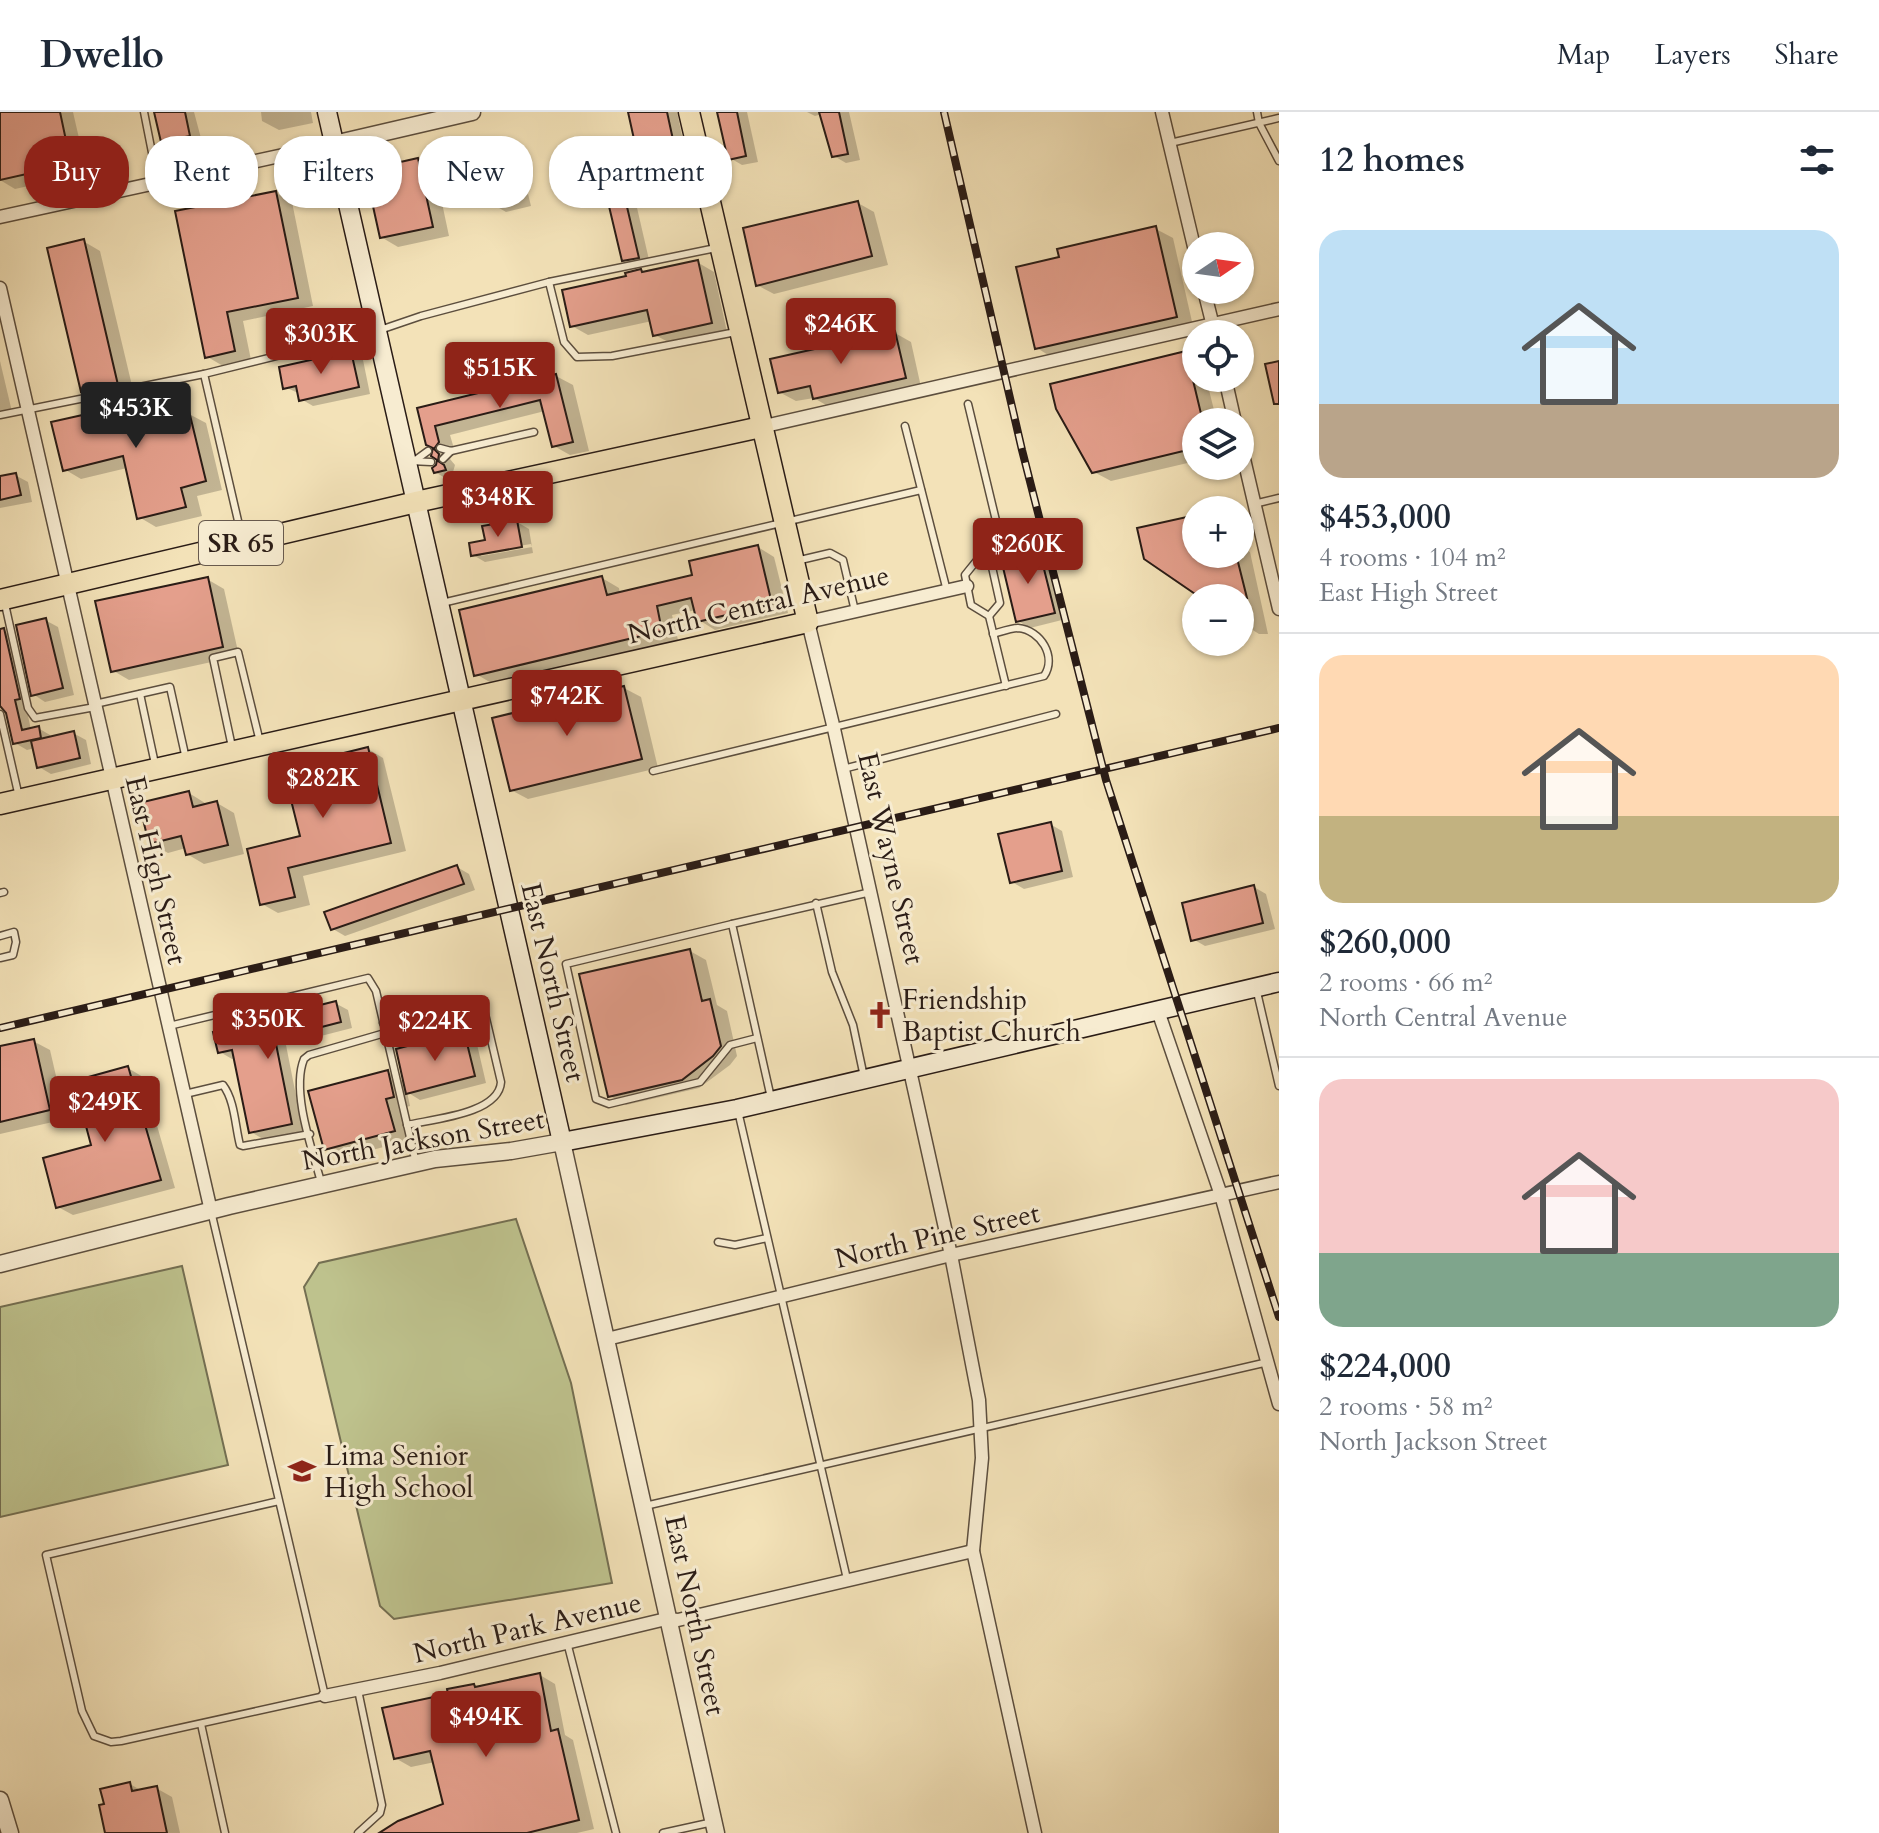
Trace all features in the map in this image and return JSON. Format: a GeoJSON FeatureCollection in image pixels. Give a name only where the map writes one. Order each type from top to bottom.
{"type":"FeatureCollection","features":[{"type":"Feature","properties":{"kind":"main road","name":"East North Street"},"geometry":{"type":"LineString","coordinates":[[327,112],[332,136]]}},
{"type":"Feature","properties":{"kind":"main road","name":"East Wayne Street"},"geometry":{"type":"LineString","coordinates":[[689,112],[808,622]]}},
{"type":"Feature","properties":{"kind":"main road","name":"East North Street"},"geometry":{"type":"LineString","coordinates":[[349,208],[377,331],[412,461],[416,502],[562,1142]]}},
{"type":"Feature","properties":{"kind":"main road","name":"SR 65"},"geometry":{"type":"LineString","coordinates":[[2,600],[416,502],[761,427]]}},
{"type":"Feature","properties":{"kind":"main road","name":"North Central Avenue"},"geometry":{"type":"LineString","coordinates":[[6,801],[112,780],[808,622]]}},
{"type":"Feature","properties":{"kind":"main road","name":"North Jackson Street"},"geometry":{"type":"LineString","coordinates":[[562,1142],[737,1109],[1279,982]]}},
{"type":"Feature","properties":{"kind":"street"},"geometry":{"type":"LineString","coordinates":[[368,136],[472,112]]}},
{"type":"Feature","properties":{"kind":"street"},"geometry":{"type":"LineString","coordinates":[[1162,112],[1191,232]]}},
{"type":"Feature","properties":{"kind":"street"},"geometry":{"type":"LineString","coordinates":[[0,217],[145,186]]}},
{"type":"Feature","properties":{"kind":"street","name":"East High Street"},"geometry":{"type":"LineString","coordinates":[[0,288],[211,1211]]}},
{"type":"Feature","properties":{"kind":"street"},"geometry":{"type":"LineString","coordinates":[[1243,320],[1279,309]]}},
{"type":"Feature","properties":{"kind":"street"},"geometry":{"type":"LineString","coordinates":[[761,427],[1182,336]]}},
{"type":"Feature","properties":{"kind":"street"},"geometry":{"type":"LineString","coordinates":[[1254,504],[1279,609]]}},
{"type":"Feature","properties":{"kind":"street","name":"North Central Avenue"},"geometry":{"type":"LineString","coordinates":[[808,622],[967,586]]}},
{"type":"Feature","properties":{"kind":"street","name":"East Wayne Street"},"geometry":{"type":"LineString","coordinates":[[808,622],[951,1255],[979,1400],[979,1498],[973,1551],[1035,1833]]}},
{"type":"Feature","properties":{"kind":"street"},"geometry":{"type":"LineString","coordinates":[[1158,1011],[1221,1195],[1279,1404]]}},
{"type":"Feature","properties":{"kind":"street","name":"North Jackson Street"},"geometry":{"type":"LineString","coordinates":[[0,1264],[416,1163],[562,1142]]}},
{"type":"Feature","properties":{"kind":"street","name":"East North Street"},"geometry":{"type":"LineString","coordinates":[[562,1142],[714,1827]]}},
{"type":"Feature","properties":{"kind":"street","name":"North Pine Street"},"geometry":{"type":"LineString","coordinates":[[607,1339],[951,1255],[1279,1182]]}},
{"type":"Feature","properties":{"kind":"street","name":"North Park Avenue"},"geometry":{"type":"LineString","coordinates":[[325,1696],[666,1619],[678,1620],[973,1551]]}},
{"type":"Feature","properties":{"kind":"street"},"geometry":{"type":"LineString","coordinates":[[0,1800],[5,1823]]}},
{"type":"Feature","properties":{"kind":"lane"},"geometry":{"type":"LineString","coordinates":[[144,112],[149,136]]}},
{"type":"Feature","properties":{"kind":"lane"},"geometry":{"type":"LineString","coordinates":[[1257,112],[1259,123],[1279,161]]}},
{"type":"Feature","properties":{"kind":"lane"},"geometry":{"type":"LineString","coordinates":[[1170,143],[1279,118]]}},
{"type":"Feature","properties":{"kind":"lane"},"geometry":{"type":"LineString","coordinates":[[0,415],[204,374],[377,331],[549,282],[720,247]]}},
{"type":"Feature","properties":{"kind":"lane"},"geometry":{"type":"LineString","coordinates":[[549,282],[564,342],[577,357],[612,356],[739,331]]}},
{"type":"Feature","properties":{"kind":"lane"},"geometry":{"type":"LineString","coordinates":[[204,374],[243,542]]}},
{"type":"Feature","properties":{"kind":"lane"},"geometry":{"type":"LineString","coordinates":[[968,404],[999,533],[965,575],[971,605],[989,616],[1006,686]]}},
{"type":"Feature","properties":{"kind":"lane"},"geometry":{"type":"LineString","coordinates":[[905,426],[947,591]]}},
{"type":"Feature","properties":{"kind":"lane"},"geometry":{"type":"LineString","coordinates":[[440,448],[451,451],[534,432]]}},
{"type":"Feature","properties":{"kind":"lane"},"geometry":{"type":"LineString","coordinates":[[412,461],[428,451]]}},
{"type":"Feature","properties":{"kind":"lane"},"geometry":{"type":"LineString","coordinates":[[443,459],[451,451]]}},
{"type":"Feature","properties":{"kind":"lane"},"geometry":{"type":"LineString","coordinates":[[412,461],[431,462]]}},
{"type":"Feature","properties":{"kind":"lane"},"geometry":{"type":"LineString","coordinates":[[439,603],[921,490]]}},
{"type":"Feature","properties":{"kind":"lane"},"geometry":{"type":"LineString","coordinates":[[1254,504],[1279,498]]}},
{"type":"Feature","properties":{"kind":"lane"},"geometry":{"type":"LineString","coordinates":[[988,549],[1000,603],[989,616]]}},
{"type":"Feature","properties":{"kind":"lane"},"geometry":{"type":"LineString","coordinates":[[793,562],[830,553],[843,560],[855,611]]}},
{"type":"Feature","properties":{"kind":"lane"},"geometry":{"type":"LineString","coordinates":[[2,600],[28,708],[35,718],[170,687],[187,763]]}},
{"type":"Feature","properties":{"kind":"lane"},"geometry":{"type":"LineString","coordinates":[[653,771],[1044,676],[1049,662],[1045,644],[1039,637],[1018,628],[993,634]]}},
{"type":"Feature","properties":{"kind":"lane"},"geometry":{"type":"LineString","coordinates":[[233,752],[213,658],[238,652],[261,746]]}},
{"type":"Feature","properties":{"kind":"lane"},"geometry":{"type":"LineString","coordinates":[[140,694],[156,770]]}},
{"type":"Feature","properties":{"kind":"lane"},"geometry":{"type":"LineString","coordinates":[[0,714],[6,801]]}},
{"type":"Feature","properties":{"kind":"lane"},"geometry":{"type":"LineString","coordinates":[[843,769],[1056,714]]}},
{"type":"Feature","properties":{"kind":"lane"},"geometry":{"type":"LineString","coordinates":[[757,1038],[730,1045],[700,1082],[609,1104],[596,1099],[566,964],[871,892]]}},
{"type":"Feature","properties":{"kind":"lane"},"geometry":{"type":"LineString","coordinates":[[816,903],[832,972],[853,1025],[864,1079]]}},
{"type":"Feature","properties":{"kind":"lane"},"geometry":{"type":"LineString","coordinates":[[732,924],[771,1101]]}},
{"type":"Feature","properties":{"kind":"lane"},"geometry":{"type":"LineString","coordinates":[[0,936],[14,932],[16,942],[13,955],[0,958]]}},
{"type":"Feature","properties":{"kind":"lane"},"geometry":{"type":"LineString","coordinates":[[169,1026],[368,978],[376,991],[416,1163]]}},
{"type":"Feature","properties":{"kind":"lane"},"geometry":{"type":"LineString","coordinates":[[1256,988],[1279,1086]]}},
{"type":"Feature","properties":{"kind":"lane"},"geometry":{"type":"LineString","coordinates":[[383,1023],[479,1002],[485,1014],[498,1068],[501,1091],[488,1104],[407,1125]]}},
{"type":"Feature","properties":{"kind":"lane"},"geometry":{"type":"LineString","coordinates":[[322,1185],[300,1079],[304,1059],[385,1033]]}},
{"type":"Feature","properties":{"kind":"lane"},"geometry":{"type":"LineString","coordinates":[[184,1094],[223,1085],[229,1094],[238,1137],[243,1146],[310,1134]]}},
{"type":"Feature","properties":{"kind":"lane"},"geometry":{"type":"LineString","coordinates":[[737,1109],[847,1579]]}},
{"type":"Feature","properties":{"kind":"lane","name":"East High Street"},"geometry":{"type":"LineString","coordinates":[[211,1211],[325,1696]]}},
{"type":"Feature","properties":{"kind":"lane"},"geometry":{"type":"LineString","coordinates":[[718,1242],[735,1245],[767,1238]]}},
{"type":"Feature","properties":{"kind":"lane"},"geometry":{"type":"LineString","coordinates":[[645,1506],[1268,1362]]}},
{"type":"Feature","properties":{"kind":"lane"},"geometry":{"type":"LineString","coordinates":[[279,1501],[46,1555],[82,1711],[94,1736],[111,1742],[325,1696]]}},
{"type":"Feature","properties":{"kind":"lane"},"geometry":{"type":"LineString","coordinates":[[567,1642],[616,1833]]}},
{"type":"Feature","properties":{"kind":"lane"},"geometry":{"type":"LineString","coordinates":[[358,1690],[382,1805],[380,1813],[358,1833]]}},
{"type":"Feature","properties":{"kind":"lane"},"geometry":{"type":"LineString","coordinates":[[201,1724],[225,1833]]}},
{"type":"Feature","properties":{"kind":"lane"},"geometry":{"type":"LineString","coordinates":[[663,1833],[714,1827]]}},
{"type":"Feature","properties":{"kind":"green space"},"geometry":{"type":"Polygon","coordinates":[[[516,1219],[571,1383],[612,1583],[394,1619],[380,1606],[304,1287],[319,1263],[516,1219]]]}},
{"type":"Feature","properties":{"kind":"green space"},"geometry":{"type":"Polygon","coordinates":[[[182,1266],[228,1465],[0,1517],[0,1307],[182,1266]]]}},
{"type":"Feature","properties":{"kind":"building"},"geometry":{"type":"Polygon","coordinates":[[[0,112],[60,112],[65,136],[24,136],[24,175],[0,180],[0,112]]]}},
{"type":"Feature","properties":{"kind":"building"},"geometry":{"type":"Polygon","coordinates":[[[154,112],[185,112],[190,136],[160,136],[154,112]]]}},
{"type":"Feature","properties":{"kind":"building"},"geometry":{"type":"Polygon","coordinates":[[[628,112],[667,112],[672,136],[633,136],[628,112]]]}},
{"type":"Feature","properties":{"kind":"building"},"geometry":{"type":"Polygon","coordinates":[[[717,112],[737,112],[746,156],[732,159],[732,136],[722,136],[717,112]]]}},
{"type":"Feature","properties":{"kind":"building"},"geometry":{"type":"Polygon","coordinates":[[[819,112],[839,112],[848,154],[832,157],[819,112]]]}},
{"type":"Feature","properties":{"kind":"building"},"geometry":{"type":"Polygon","coordinates":[[[418,158],[418,208],[429,208],[433,227],[380,238],[373,208],[402,208],[402,162],[418,158]]]}},
{"type":"Feature","properties":{"kind":"building"},"geometry":{"type":"Polygon","coordinates":[[[274,191],[274,208],[279,208],[298,298],[227,312],[235,351],[205,358],[175,211],[190,208],[258,208],[258,195],[274,191]]]}},
{"type":"Feature","properties":{"kind":"building"},"geometry":{"type":"Polygon","coordinates":[[[858,201],[872,256],[756,286],[743,228],[858,201]]]}},
{"type":"Feature","properties":{"kind":"building"},"geometry":{"type":"Polygon","coordinates":[[[609,208],[627,208],[639,258],[622,261],[609,208]]]}},
{"type":"Feature","properties":{"kind":"building"},"geometry":{"type":"Polygon","coordinates":[[[1156,226],[1177,317],[1035,349],[1016,267],[1059,257],[1057,249],[1156,226]]]}},
{"type":"Feature","properties":{"kind":"building"},"geometry":{"type":"Polygon","coordinates":[[[84,239],[118,385],[81,392],[47,248],[84,239]]]}},
{"type":"Feature","properties":{"kind":"building"},"geometry":{"type":"Polygon","coordinates":[[[698,260],[712,323],[653,336],[647,310],[570,327],[562,290],[626,276],[625,273],[641,269],[642,272],[698,260]]]}},
{"type":"Feature","properties":{"kind":"building"},"geometry":{"type":"Polygon","coordinates":[[[895,331],[906,378],[813,399],[810,386],[778,393],[770,359],[895,331]]]}},
{"type":"Feature","properties":{"kind":"building"},"geometry":{"type":"Polygon","coordinates":[[[351,351],[359,387],[299,401],[296,386],[283,389],[279,367],[351,351]]]}},
{"type":"Feature","properties":{"kind":"building"},"geometry":{"type":"Polygon","coordinates":[[[1182,352],[1182,392],[1196,392],[1200,408],[1182,408],[1182,451],[1092,473],[1056,409],[1050,384],[1182,352]]]}},
{"type":"Feature","properties":{"kind":"building"},"geometry":{"type":"Polygon","coordinates":[[[1279,361],[1279,404],[1274,404],[1265,364],[1279,361]]]}},
{"type":"Feature","properties":{"kind":"building"},"geometry":{"type":"Polygon","coordinates":[[[556,374],[573,442],[552,447],[540,400],[435,426],[439,442],[434,449],[439,454],[438,461],[446,470],[434,473],[432,468],[437,460],[431,456],[433,448],[426,445],[417,408],[556,374]]]}},
{"type":"Feature","properties":{"kind":"building"},"geometry":{"type":"Polygon","coordinates":[[[121,397],[123,405],[158,397],[163,418],[189,411],[206,481],[181,488],[186,507],[137,519],[123,456],[63,471],[51,422],[87,414],[84,404],[121,397]]]}},
{"type":"Feature","properties":{"kind":"building"},"geometry":{"type":"Polygon","coordinates":[[[16,473],[21,495],[0,500],[0,476],[16,473]]]}},
{"type":"Feature","properties":{"kind":"building"},"geometry":{"type":"Polygon","coordinates":[[[1182,518],[1182,568],[1240,568],[1244,584],[1182,585],[1144,559],[1137,528],[1182,518]]]}},
{"type":"Feature","properties":{"kind":"building"},"geometry":{"type":"Polygon","coordinates":[[[517,520],[522,547],[471,556],[469,543],[485,540],[482,526],[517,520]]]}},
{"type":"Feature","properties":{"kind":"building"},"geometry":{"type":"Polygon","coordinates":[[[758,545],[772,604],[697,622],[691,598],[657,606],[662,631],[474,676],[459,610],[602,576],[607,595],[692,575],[689,561],[758,545]]]}},
{"type":"Feature","properties":{"kind":"building"},"geometry":{"type":"Polygon","coordinates":[[[1039,549],[1055,613],[1016,622],[1001,559],[1039,549]]]}},
{"type":"Feature","properties":{"kind":"building"},"geometry":{"type":"Polygon","coordinates":[[[208,577],[223,647],[111,672],[95,601],[208,577]]]}},
{"type":"Feature","properties":{"kind":"building"},"geometry":{"type":"Polygon","coordinates":[[[46,618],[63,688],[31,696],[16,625],[46,618]]]}},
{"type":"Feature","properties":{"kind":"building"},"geometry":{"type":"Polygon","coordinates":[[[4,628],[20,699],[15,700],[22,730],[39,726],[41,738],[13,744],[6,713],[0,706],[0,629],[4,628]]]}},
{"type":"Feature","properties":{"kind":"building"},"geometry":{"type":"Polygon","coordinates":[[[624,686],[642,759],[510,791],[492,718],[624,686]]]}},
{"type":"Feature","properties":{"kind":"building"},"geometry":{"type":"Polygon","coordinates":[[[74,731],[80,758],[37,768],[31,741],[74,731]]]}},
{"type":"Feature","properties":{"kind":"building"},"geometry":{"type":"Polygon","coordinates":[[[368,747],[391,843],[288,868],[295,897],[260,905],[247,849],[300,836],[283,768],[368,747]]]}},
{"type":"Feature","properties":{"kind":"building"},"geometry":{"type":"Polygon","coordinates":[[[189,791],[193,807],[217,801],[228,845],[186,855],[181,836],[149,844],[139,803],[189,791]]]}},
{"type":"Feature","properties":{"kind":"building"},"geometry":{"type":"Polygon","coordinates":[[[1051,822],[1062,871],[1010,883],[998,834],[1051,822]]]}},
{"type":"Feature","properties":{"kind":"building"},"geometry":{"type":"Polygon","coordinates":[[[457,865],[464,884],[331,930],[324,912],[457,865]]]}},
{"type":"Feature","properties":{"kind":"building"},"geometry":{"type":"Polygon","coordinates":[[[1254,885],[1263,923],[1191,941],[1182,903],[1254,885]]]}},
{"type":"Feature","properties":{"kind":"building"},"geometry":{"type":"Polygon","coordinates":[[[690,949],[702,1001],[710,999],[721,1046],[682,1080],[608,1097],[579,974],[690,949]]]}},
{"type":"Feature","properties":{"kind":"building"},"geometry":{"type":"Polygon","coordinates":[[[336,1001],[341,1022],[275,1039],[292,1124],[249,1133],[232,1050],[218,1053],[213,1032],[336,1001]]]}},
{"type":"Feature","properties":{"kind":"building"},"geometry":{"type":"Polygon","coordinates":[[[464,1031],[475,1076],[406,1094],[396,1049],[464,1031]]]}},
{"type":"Feature","properties":{"kind":"building"},"geometry":{"type":"Polygon","coordinates":[[[34,1039],[50,1110],[0,1122],[0,1046],[34,1039]]]}},
{"type":"Feature","properties":{"kind":"building"},"geometry":{"type":"Polygon","coordinates":[[[128,1066],[161,1180],[56,1208],[43,1158],[91,1145],[74,1081],[128,1066]]]}},
{"type":"Feature","properties":{"kind":"building"},"geometry":{"type":"Polygon","coordinates":[[[388,1070],[394,1097],[386,1099],[395,1131],[324,1150],[308,1091],[388,1070]]]}},
{"type":"Feature","properties":{"kind":"building"},"geometry":{"type":"Polygon","coordinates":[[[540,1673],[551,1731],[558,1729],[579,1820],[527,1833],[379,1833],[398,1821],[443,1804],[430,1751],[394,1759],[382,1708],[448,1694],[447,1689],[474,1684],[475,1687],[540,1673]]]}},
{"type":"Feature","properties":{"kind":"building"},"geometry":{"type":"Polygon","coordinates":[[[130,1782],[132,1791],[157,1786],[167,1833],[105,1833],[99,1805],[104,1804],[100,1789],[130,1782]]]}},
{"type":"Feature","properties":{"kind":"railway"},"geometry":{"type":"LineString","coordinates":[[944,112],[1022,450],[1106,780],[1279,1317]]}},
{"type":"Feature","properties":{"kind":"railway"},"geometry":{"type":"LineString","coordinates":[[0,1028],[1279,728]]}},
{"type":"Feature","properties":{"kind":"place","name":"Friendship Baptist Church"},"geometry":{"type":"Point","coordinates":[880,1015]}},
{"type":"Feature","properties":{"kind":"place","name":"Lima Senior High School"},"geometry":{"type":"Point","coordinates":[302,1471]}}]}
